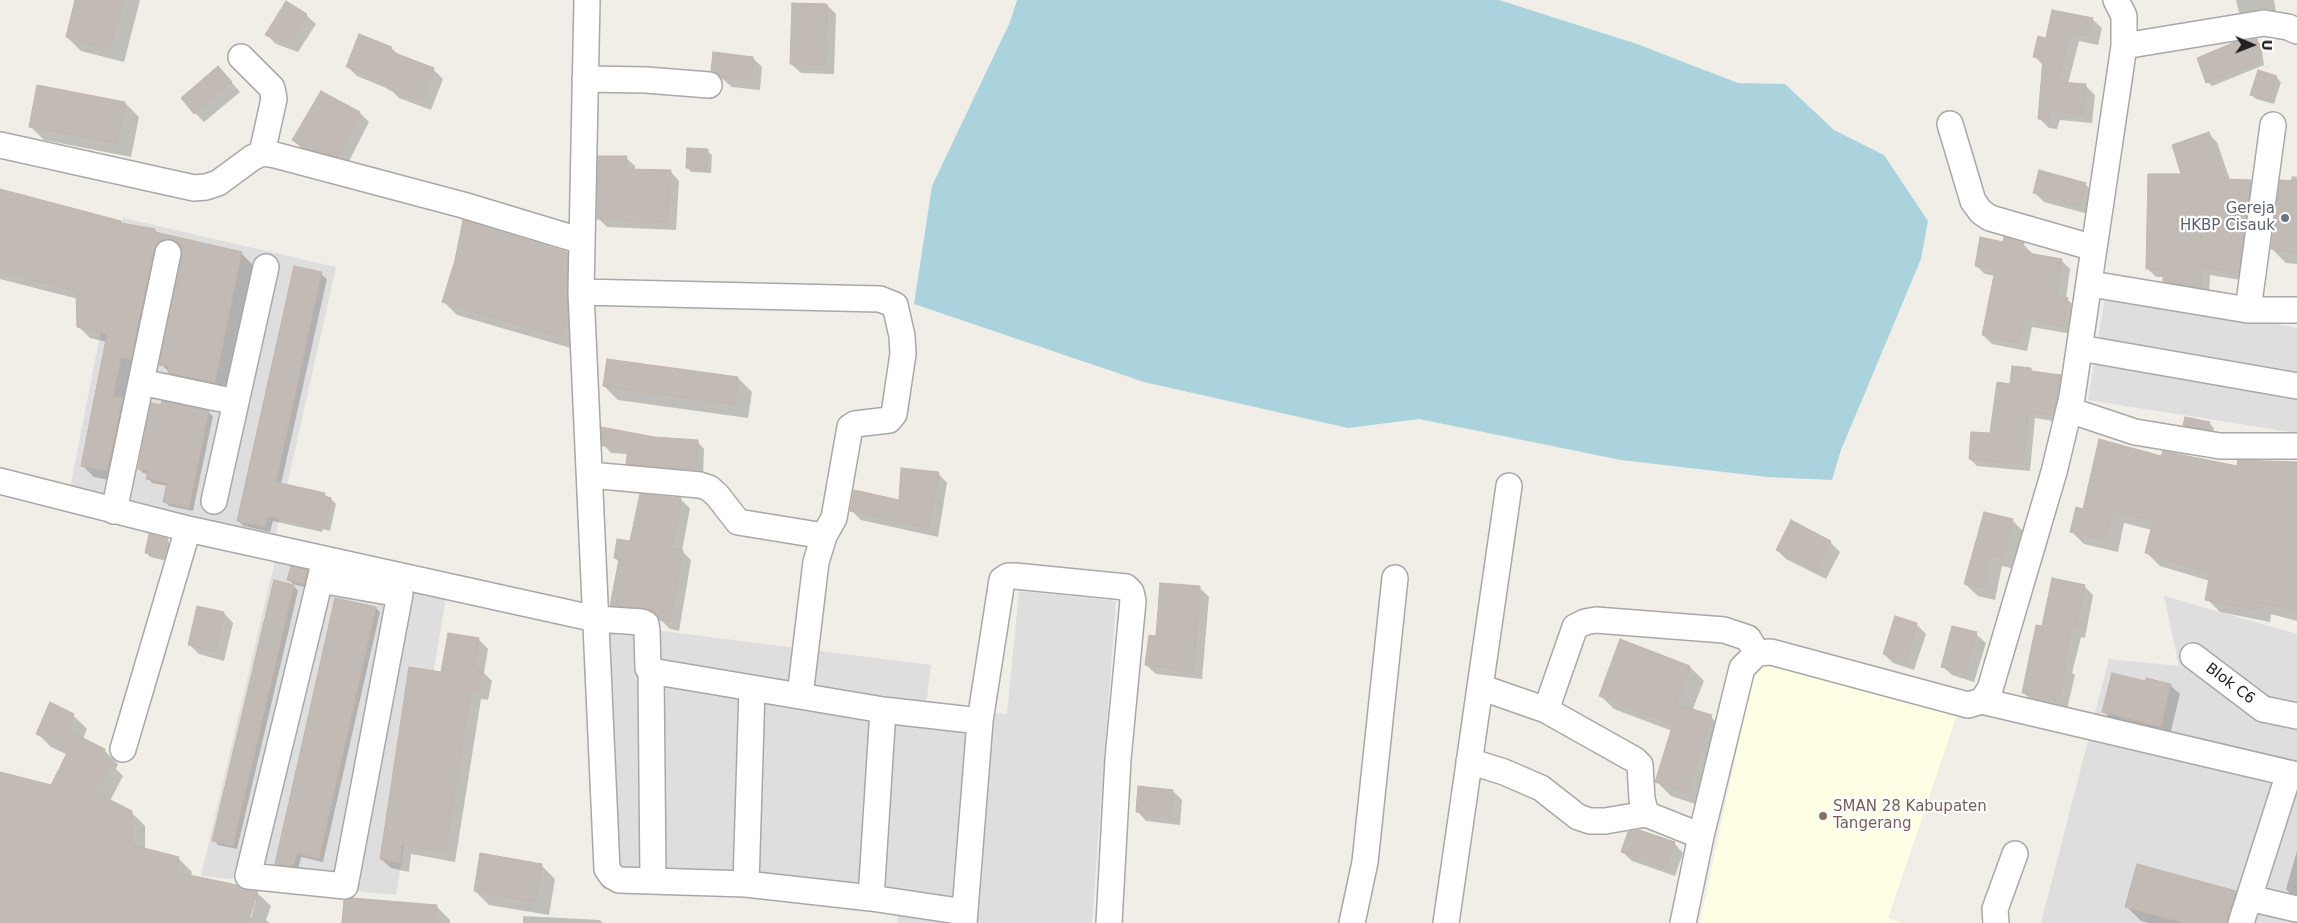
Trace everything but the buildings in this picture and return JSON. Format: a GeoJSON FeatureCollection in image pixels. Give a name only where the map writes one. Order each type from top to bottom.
{"type":"FeatureCollection","features":[{"type":"Feature","properties":{"kind":"street"},"geometry":{"type":"LineString","coordinates":[[587,0],[581,292],[608,869],[612,876],[619,880],[653,879],[746,884],[871,898],[964,918],[980,721],[1002,580],[1008,576],[1015,576],[1126,587],[1131,592],[1133,601],[1118,759],[1109,923]]}},
{"type":"Feature","properties":{"kind":"street"},"geometry":{"type":"LineString","coordinates":[[1982,701],[1992,679],[2054,472],[2069,410],[2091,284],[2094,248],[2124,46],[2124,16],[2116,0]]}},
{"type":"Feature","properties":{"kind":"street"},"geometry":{"type":"LineString","coordinates":[[2124,46],[2264,23],[2288,27],[2297,31]]}},
{"type":"Feature","properties":{"kind":"street"},"geometry":{"type":"LineString","coordinates":[[241,57],[272,88],[274,99],[262,154]]}},
{"type":"Feature","properties":{"kind":"street"},"geometry":{"type":"LineString","coordinates":[[585,79],[646,80],[709,85]]}},
{"type":"Feature","properties":{"kind":"street"},"geometry":{"type":"LineString","coordinates":[[1950,124],[1973,201],[1981,212],[1990,218],[2094,248]]}},
{"type":"Feature","properties":{"kind":"street"},"geometry":{"type":"LineString","coordinates":[[2248,310],[2273,125]]}},
{"type":"Feature","properties":{"kind":"street"},"geometry":{"type":"LineString","coordinates":[[0,145],[194,188],[206,188],[218,184],[252,158],[262,154],[463,204],[582,241]]}},
{"type":"Feature","properties":{"kind":"street"},"geometry":{"type":"LineString","coordinates":[[114,510],[168,253]]}},
{"type":"Feature","properties":{"kind":"street"},"geometry":{"type":"LineString","coordinates":[[214,501],[266,267]]}},
{"type":"Feature","properties":{"kind":"street"},"geometry":{"type":"LineString","coordinates":[[2091,284],[2248,310],[2297,310]]}},
{"type":"Feature","properties":{"kind":"street"},"geometry":{"type":"LineString","coordinates":[[581,292],[880,299],[895,305],[902,336],[902,354],[894,414],[889,420],[854,424],[850,427],[834,518],[824,536],[816,562],[800,696]]}},
{"type":"Feature","properties":{"kind":"street"},"geometry":{"type":"LineString","coordinates":[[2080,348],[2297,386]]}},
{"type":"Feature","properties":{"kind":"street"},"geometry":{"type":"LineString","coordinates":[[141,382],[236,402]]}},
{"type":"Feature","properties":{"kind":"street"},"geometry":{"type":"LineString","coordinates":[[2069,410],[2135,432],[2220,446],[2297,446]]}},
{"type":"Feature","properties":{"kind":"street"},"geometry":{"type":"LineString","coordinates":[[590,475],[700,485],[709,488],[718,495],[738,522],[824,536]]}},
{"type":"Feature","properties":{"kind":"street"},"geometry":{"type":"LineString","coordinates":[[0,482],[188,529],[323,570],[400,594],[345,886],[248,876],[323,570]]}},
{"type":"Feature","properties":{"kind":"street"},"geometry":{"type":"LineString","coordinates":[[1446,923],[1509,486]]}},
{"type":"Feature","properties":{"kind":"street"},"geometry":{"type":"LineString","coordinates":[[123,749],[188,529]]}},
{"type":"Feature","properties":{"kind":"street"},"geometry":{"type":"LineString","coordinates":[[323,570],[596,619],[642,622],[646,624],[648,668],[650,671],[653,879]]}},
{"type":"Feature","properties":{"kind":"street"},"geometry":{"type":"LineString","coordinates":[[1352,923],[1365,862],[1395,578]]}},
{"type":"Feature","properties":{"kind":"street"},"geometry":{"type":"LineString","coordinates":[[1546,710],[1575,627],[1585,622],[1596,620],[1724,630],[1748,638],[1757,653]]}},
{"type":"Feature","properties":{"kind":"street"},"geometry":{"type":"LineString","coordinates":[[1682,923],[1742,668],[1757,653],[1771,652],[1968,705],[1982,701],[2293,774],[2242,923]]}},
{"type":"Feature","properties":{"kind":"street","name":"Blok C6"},"geometry":{"type":"LineString","coordinates":[[2193,656],[2263,709],[2297,716]]}},
{"type":"Feature","properties":{"kind":"street"},"geometry":{"type":"LineString","coordinates":[[650,671],[883,710],[980,721]]}},
{"type":"Feature","properties":{"kind":"street"},"geometry":{"type":"LineString","coordinates":[[1480,687],[1546,710],[1635,760],[1640,765],[1642,799],[1646,814]]}},
{"type":"Feature","properties":{"kind":"street"},"geometry":{"type":"LineString","coordinates":[[746,884],[752,689]]}},
{"type":"Feature","properties":{"kind":"street"},"geometry":{"type":"LineString","coordinates":[[871,898],[883,710]]}},
{"type":"Feature","properties":{"kind":"street"},"geometry":{"type":"LineString","coordinates":[[1469,761],[1504,772],[1541,788],[1578,817],[1590,821],[1605,821],[1646,814],[1701,836]]}},
{"type":"Feature","properties":{"kind":"street"},"geometry":{"type":"LineString","coordinates":[[1996,923],[1995,909],[2015,854]]}},
{"type":"Feature","properties":{"kind":"street"},"geometry":{"type":"LineString","coordinates":[[2249,898],[2297,909]]}},
{"type":"Feature","properties":{"kind":"shaded area"},"geometry":{"type":"Polygon","coordinates":[[[123,218],[336,267],[276,535],[70,488],[123,218]]]}},
{"type":"Feature","properties":{"kind":"shaded area"},"geometry":{"type":"Polygon","coordinates":[[[2106,291],[2297,328],[2297,433],[2088,400],[2106,291]]]}},
{"type":"Feature","properties":{"kind":"shaded area"},"geometry":{"type":"Polygon","coordinates":[[[276,556],[446,598],[396,895],[201,876],[276,556]]]}},
{"type":"Feature","properties":{"kind":"shaded area"},"geometry":{"type":"Polygon","coordinates":[[[1019,591],[1116,601],[1092,923],[897,923],[898,913],[777,892],[603,889],[599,623],[931,665],[926,706],[1007,714],[1019,591]]]}},
{"type":"Feature","properties":{"kind":"shaded area"},"geometry":{"type":"Polygon","coordinates":[[[2164,596],[2297,634],[2297,923],[2041,923],[2109,659],[2179,666],[2164,596]]]}},
{"type":"Feature","properties":{"kind":"shaded area","name":"SMAN 28 Kabupaten Tangerang"},"geometry":{"type":"Polygon","coordinates":[[[1773,654],[1958,712],[1888,918],[1901,923],[1700,923],[1753,674],[1773,654]]]}},
{"type":"Feature","properties":{"kind":"water"},"geometry":{"type":"Polygon","coordinates":[[[1017,0],[1499,0],[1637,44],[1738,83],[1785,84],[1834,130],[1884,155],[1928,221],[1921,259],[1841,450],[1832,480],[1767,477],[1621,460],[1419,419],[1348,428],[1144,382],[914,304],[932,186],[1010,22],[1017,0]]]}},
{"type":"Feature","properties":{"kind":"place","name":"Gereja HKBP Cisauk"},"geometry":{"type":"Point","coordinates":[2285,218]}},
{"type":"Feature","properties":{"kind":"place","name":"SMAN 28 Kabupaten Tangerang"},"geometry":{"type":"Point","coordinates":[1823,816]}}]}
